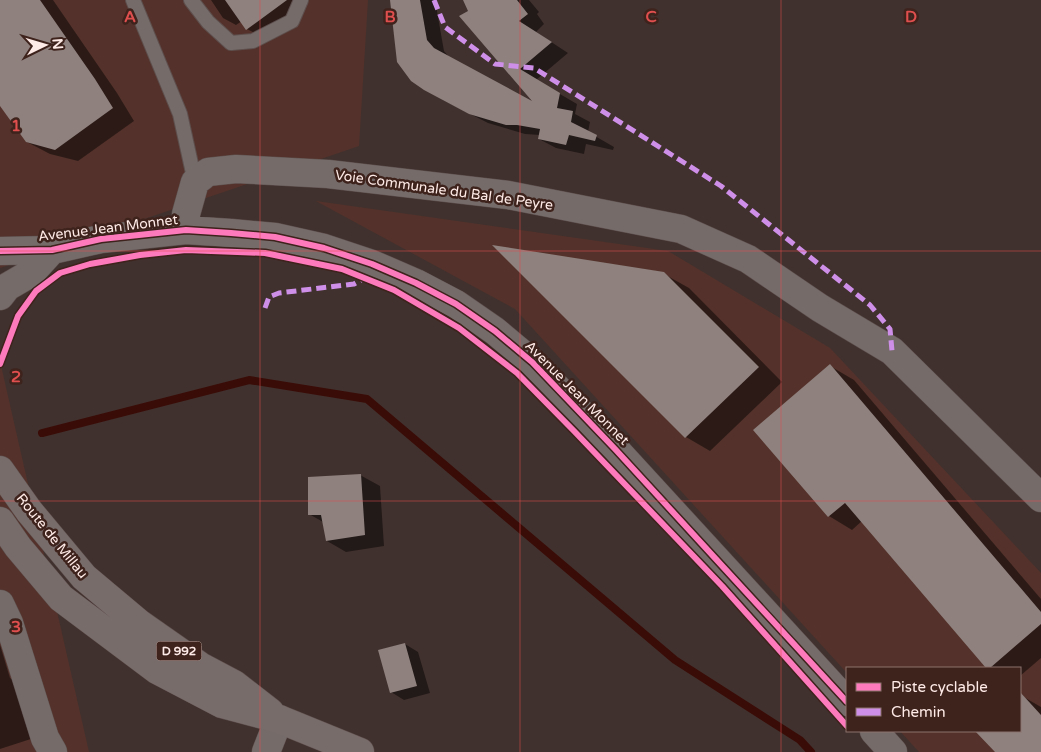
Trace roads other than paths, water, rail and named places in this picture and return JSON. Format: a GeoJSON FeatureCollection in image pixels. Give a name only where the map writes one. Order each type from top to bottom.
{"type":"FeatureCollection","features":[{"type":"Feature","properties":{"kind":"main road","name":"Route de Millau"},"geometry":{"type":"LineString","coordinates":[[0,470],[29,510],[84,577],[140,624],[200,666],[234,684],[279,719]]}},
{"type":"Feature","properties":{"kind":"main road","name":"Route de Millau"},"geometry":{"type":"LineString","coordinates":[[0,521],[18,547],[61,598],[157,670],[222,704],[279,719],[360,752]]}},
{"type":"Feature","properties":{"kind":"street","name":"Voie Communale du Bal de Peyre"},"geometry":{"type":"LineString","coordinates":[[195,182],[208,172],[236,169],[328,174],[508,195],[681,229],[748,259],[820,308],[892,351],[1041,498]]}},
{"type":"Feature","properties":{"kind":"street"},"geometry":{"type":"LineString","coordinates":[[186,230],[186,214],[195,182]]}},
{"type":"Feature","properties":{"kind":"street","name":"Avenue Jean Monnet"},"geometry":{"type":"LineString","coordinates":[[0,251],[52,250],[101,239],[186,230],[275,237],[324,248],[372,264],[416,283],[456,304],[495,331],[532,362],[565,395],[846,701]]}},
{"type":"Feature","properties":{"kind":"street","name":"Avenue Jean Monnet"},"geometry":{"type":"LineString","coordinates":[[0,296],[7,287],[31,273],[52,250]]}},
{"type":"Feature","properties":{"kind":"street"},"geometry":{"type":"LineString","coordinates":[[0,604],[9,623],[45,738],[53,752]]}},
{"type":"Feature","properties":{"kind":"street"},"geometry":{"type":"LineString","coordinates":[[266,752],[279,719]]}},
{"type":"Feature","properties":{"kind":"street"},"geometry":{"type":"LineString","coordinates":[[875,732],[894,752]]}},
{"type":"Feature","properties":{"kind":"lane"},"geometry":{"type":"LineString","coordinates":[[133,0],[180,114],[195,182]]}},
{"type":"Feature","properties":{"kind":"lane"},"geometry":{"type":"LineString","coordinates":[[191,0],[208,22],[231,43],[253,41],[292,21],[301,0]]}},
{"type":"Feature","properties":{"kind":"waterway"},"geometry":{"type":"LineString","coordinates":[[42,433],[249,380],[367,399],[675,660],[800,740],[811,752]]}}]}
